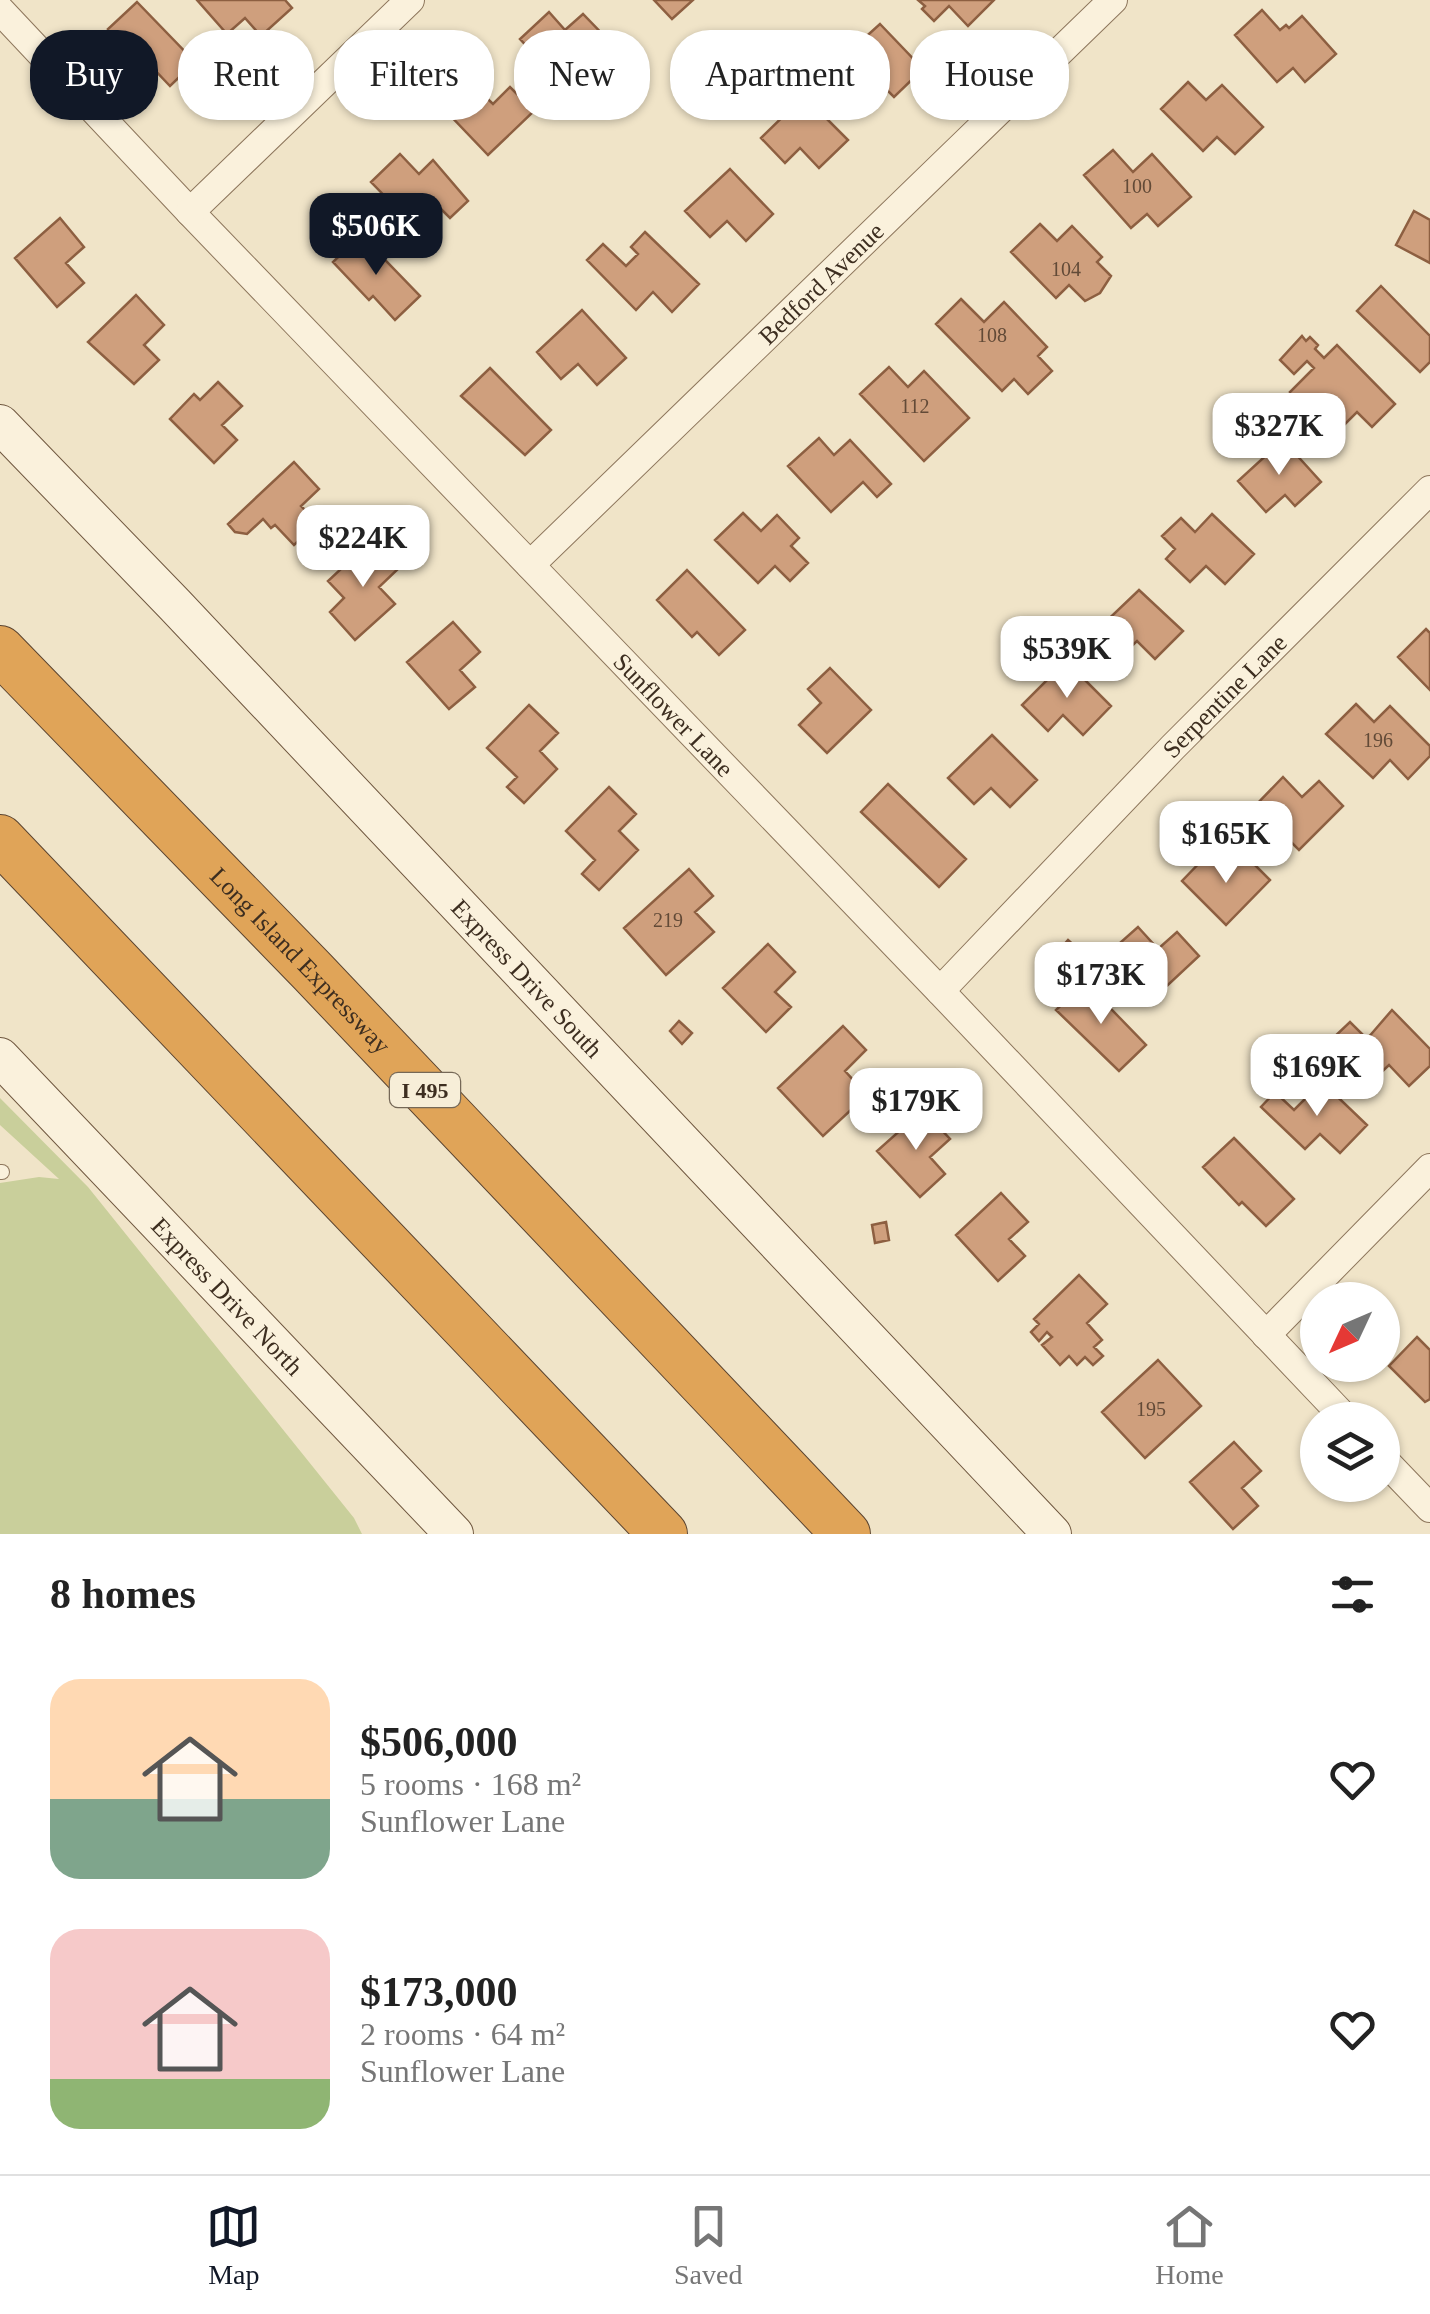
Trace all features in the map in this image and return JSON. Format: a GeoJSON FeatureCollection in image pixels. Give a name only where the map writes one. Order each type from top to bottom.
{"type":"FeatureCollection","features":[{"type":"Feature","properties":{"kind":"highway","name":"Long Island Expressway"},"geometry":{"type":"LineString","coordinates":[[0,650],[327,986],[846,1534]]}},
{"type":"Feature","properties":{"kind":"highway"},"geometry":{"type":"LineString","coordinates":[[0,838],[663,1534]]}},
{"type":"Feature","properties":{"kind":"main road","name":"Express Drive South"},"geometry":{"type":"LineString","coordinates":[[0,424],[176,605],[1052,1534]]}},
{"type":"Feature","properties":{"kind":"main road","name":"Express Drive North"},"geometry":{"type":"LineString","coordinates":[[0,1057],[454,1534]]}},
{"type":"Feature","properties":{"kind":"street"},"geometry":{"type":"LineString","coordinates":[[190,212],[410,0]]}},
{"type":"Feature","properties":{"kind":"street","name":"Bedford Avenue"},"geometry":{"type":"LineString","coordinates":[[530,565],[1113,0]]}},
{"type":"Feature","properties":{"kind":"street","name":"Sunflower Lane"},"geometry":{"type":"LineString","coordinates":[[0,10],[1330,1402]]}},
{"type":"Feature","properties":{"kind":"street","name":"Serpentine Lane"},"geometry":{"type":"LineString","coordinates":[[940,991],[1173,747],[1430,490]]}},
{"type":"Feature","properties":{"kind":"street"},"geometry":{"type":"LineString","coordinates":[[1266,1335],[1430,1168]]}},
{"type":"Feature","properties":{"kind":"street"},"geometry":{"type":"LineString","coordinates":[[1400,1477],[1430,1508]]}},
{"type":"Feature","properties":{"kind":"green space"},"geometry":{"type":"Polygon","coordinates":[[[0,1098],[88,1187],[354,1518],[362,1534],[0,1534],[0,1183],[39,1177],[59,1179],[0,1125],[0,1098]]]}},
{"type":"Feature","properties":{"kind":"building"},"geometry":{"type":"Polygon","coordinates":[[[197,0],[285,0],[292,8],[268,30],[256,30],[245,18],[232,30],[223,30],[197,0]]]}},
{"type":"Feature","properties":{"kind":"building"},"geometry":{"type":"Polygon","coordinates":[[[654,0],[693,0],[672,19],[654,0]]]}},
{"type":"Feature","properties":{"kind":"building"},"geometry":{"type":"Polygon","coordinates":[[[918,0],[994,0],[968,26],[949,6],[934,21],[918,0]]]}},
{"type":"Feature","properties":{"kind":"building"},"geometry":{"type":"Polygon","coordinates":[[[137,2],[178,44],[178,78],[170,86],[158,73],[158,30],[108,29],[137,2]]]}},
{"type":"Feature","properties":{"kind":"building"},"geometry":{"type":"Polygon","coordinates":[[[1262,10],[1280,30],[1286,25],[1289,28],[1302,16],[1336,54],[1305,82],[1293,68],[1277,82],[1235,35],[1262,10]]]}},
{"type":"Feature","properties":{"kind":"building"},"geometry":{"type":"Polygon","coordinates":[[[549,12],[565,30],[530,30],[549,12]]]}},
{"type":"Feature","properties":{"kind":"building"},"geometry":{"type":"Polygon","coordinates":[[[583,14],[598,30],[565,30],[583,14]]]}},
{"type":"Feature","properties":{"kind":"building"},"geometry":{"type":"Polygon","coordinates":[[[890,34],[910,55],[910,82],[894,97],[890,93],[890,34]]]}},
{"type":"Feature","properties":{"kind":"building"},"geometry":{"type":"Polygon","coordinates":[[[1188,82],[1206,100],[1222,85],[1263,127],[1235,154],[1217,137],[1203,151],[1161,109],[1188,82]]]}},
{"type":"Feature","properties":{"kind":"building"},"geometry":{"type":"Polygon","coordinates":[[[510,87],[514,91],[514,120],[525,120],[488,155],[455,120],[494,120],[494,103],[510,87]]]}},
{"type":"Feature","properties":{"kind":"building"},"geometry":{"type":"Polygon","coordinates":[[[779,120],[828,120],[848,140],[819,168],[800,148],[785,163],[761,138],[779,120]]]}},
{"type":"Feature","properties":{"kind":"building"},"geometry":{"type":"Polygon","coordinates":[[[1113,150],[1133,172],[1152,154],[1191,197],[1158,226],[1147,214],[1131,228],[1084,175],[1113,150]]]}},
{"type":"Feature","properties":{"kind":"building"},"geometry":{"type":"Polygon","coordinates":[[[400,154],[419,174],[433,160],[468,201],[450,218],[438,206],[415,227],[371,182],[400,154]]]}},
{"type":"Feature","properties":{"kind":"building"},"geometry":{"type":"Polygon","coordinates":[[[730,169],[773,214],[746,241],[727,221],[710,237],[685,211],[730,169]]]}},
{"type":"Feature","properties":{"kind":"building"},"geometry":{"type":"Polygon","coordinates":[[[1414,211],[1430,220],[1430,263],[1396,245],[1414,211]]]}},
{"type":"Feature","properties":{"kind":"building"},"geometry":{"type":"Polygon","coordinates":[[[60,218],[84,247],[66,263],[84,283],[57,307],[15,258],[60,218]]]}},
{"type":"Feature","properties":{"kind":"building"},"geometry":{"type":"Polygon","coordinates":[[[1040,224],[1057,241],[1072,226],[1102,257],[1097,262],[1111,276],[1100,293],[1085,301],[1069,285],[1056,298],[1011,252],[1040,224]]]}},
{"type":"Feature","properties":{"kind":"building"},"geometry":{"type":"Polygon","coordinates":[[[645,232],[699,284],[672,312],[653,292],[636,310],[587,260],[603,244],[626,266],[638,254],[631,247],[645,232]]]}},
{"type":"Feature","properties":{"kind":"building"},"geometry":{"type":"Polygon","coordinates":[[[361,235],[420,296],[395,320],[373,296],[369,300],[333,262],[361,235]]]}},
{"type":"Feature","properties":{"kind":"building"},"geometry":{"type":"Polygon","coordinates":[[[1381,286],[1430,336],[1430,362],[1420,372],[1357,311],[1381,286]]]}},
{"type":"Feature","properties":{"kind":"building"},"geometry":{"type":"Polygon","coordinates":[[[136,295],[164,325],[144,345],[159,360],[134,384],[88,342],[136,295]]]}},
{"type":"Feature","properties":{"kind":"building"},"geometry":{"type":"Polygon","coordinates":[[[961,299],[984,322],[1004,302],[1047,347],[1038,356],[1052,371],[1028,394],[1014,379],[1002,391],[936,324],[961,299]]]}},
{"type":"Feature","properties":{"kind":"building"},"geometry":{"type":"Polygon","coordinates":[[[582,310],[626,358],[597,385],[578,364],[561,379],[537,352],[582,310]]]}},
{"type":"Feature","properties":{"kind":"building"},"geometry":{"type":"Polygon","coordinates":[[[1302,336],[1306,341],[1310,337],[1318,345],[1315,349],[1324,358],[1337,345],[1395,404],[1372,427],[1357,412],[1333,436],[1290,392],[1314,368],[1307,361],[1294,374],[1280,360],[1302,336]]]}},
{"type":"Feature","properties":{"kind":"building"},"geometry":{"type":"Polygon","coordinates":[[[889,367],[908,387],[924,371],[969,418],[924,461],[860,394],[889,367]]]}},
{"type":"Feature","properties":{"kind":"building"},"geometry":{"type":"Polygon","coordinates":[[[490,368],[551,430],[525,455],[461,396],[490,368]]]}},
{"type":"Feature","properties":{"kind":"building"},"geometry":{"type":"Polygon","coordinates":[[[218,382],[242,406],[222,425],[237,440],[214,463],[170,419],[194,394],[200,400],[218,382]]]}},
{"type":"Feature","properties":{"kind":"building"},"geometry":{"type":"Polygon","coordinates":[[[819,438],[834,455],[850,440],[891,484],[877,497],[863,482],[831,512],[788,466],[819,438]]]}},
{"type":"Feature","properties":{"kind":"building"},"geometry":{"type":"Polygon","coordinates":[[[1283,440],[1321,482],[1295,506],[1285,495],[1266,512],[1238,481],[1283,440]]]}},
{"type":"Feature","properties":{"kind":"building"},"geometry":{"type":"Polygon","coordinates":[[[294,462],[319,489],[301,506],[318,523],[294,545],[275,525],[271,528],[263,519],[247,534],[235,532],[228,524],[294,462]]]}},
{"type":"Feature","properties":{"kind":"building"},"geometry":{"type":"Polygon","coordinates":[[[743,513],[761,531],[777,515],[799,538],[791,546],[808,563],[790,581],[775,566],[758,583],[715,540],[743,513]]]}},
{"type":"Feature","properties":{"kind":"building"},"geometry":{"type":"Polygon","coordinates":[[[1212,514],[1254,554],[1225,584],[1206,566],[1190,582],[1166,559],[1175,549],[1162,536],[1181,518],[1195,532],[1212,514]]]}},
{"type":"Feature","properties":{"kind":"building"},"geometry":{"type":"Polygon","coordinates":[[[372,540],[399,568],[379,587],[395,604],[355,640],[330,612],[344,598],[328,581],[372,540]]]}},
{"type":"Feature","properties":{"kind":"building"},"geometry":{"type":"Polygon","coordinates":[[[687,570],[745,630],[719,655],[697,632],[692,637],[657,600],[687,570]]]}},
{"type":"Feature","properties":{"kind":"building"},"geometry":{"type":"Polygon","coordinates":[[[1139,590],[1183,631],[1155,659],[1137,641],[1120,657],[1096,631],[1139,590]]]}},
{"type":"Feature","properties":{"kind":"building"},"geometry":{"type":"Polygon","coordinates":[[[453,622],[480,652],[460,670],[475,687],[449,709],[407,662],[453,622]]]}},
{"type":"Feature","properties":{"kind":"building"},"geometry":{"type":"Polygon","coordinates":[[[1426,629],[1430,633],[1430,690],[1398,657],[1426,629]]]}},
{"type":"Feature","properties":{"kind":"building"},"geometry":{"type":"Polygon","coordinates":[[[1066,661],[1111,706],[1083,735],[1063,715],[1048,731],[1022,705],[1066,661]]]}},
{"type":"Feature","properties":{"kind":"building"},"geometry":{"type":"Polygon","coordinates":[[[830,668],[871,710],[827,753],[799,725],[821,703],[808,689],[830,668]]]}},
{"type":"Feature","properties":{"kind":"building"},"geometry":{"type":"Polygon","coordinates":[[[1356,704],[1374,722],[1390,706],[1430,746],[1430,756],[1408,779],[1390,760],[1373,778],[1326,734],[1356,704]]]}},
{"type":"Feature","properties":{"kind":"building"},"geometry":{"type":"Polygon","coordinates":[[[529,705],[558,733],[540,751],[557,769],[524,803],[507,787],[517,777],[487,748],[529,705]]]}},
{"type":"Feature","properties":{"kind":"building"},"geometry":{"type":"Polygon","coordinates":[[[992,735],[1037,780],[1010,807],[991,788],[974,804],[948,778],[992,735]]]}},
{"type":"Feature","properties":{"kind":"building"},"geometry":{"type":"Polygon","coordinates":[[[1283,777],[1302,797],[1319,781],[1343,806],[1299,850],[1255,806],[1283,777]]]}},
{"type":"Feature","properties":{"kind":"building"},"geometry":{"type":"Polygon","coordinates":[[[888,784],[966,859],[939,887],[861,812],[888,784]]]}},
{"type":"Feature","properties":{"kind":"building"},"geometry":{"type":"Polygon","coordinates":[[[609,787],[636,814],[619,831],[638,850],[599,890],[582,874],[595,860],[566,831],[609,787]]]}},
{"type":"Feature","properties":{"kind":"building"},"geometry":{"type":"Polygon","coordinates":[[[1210,852],[1230,872],[1246,856],[1270,880],[1226,925],[1182,881],[1210,852]]]}},
{"type":"Feature","properties":{"kind":"building"},"geometry":{"type":"Polygon","coordinates":[[[689,869],[713,896],[695,912],[714,932],[666,975],[624,928],[689,869]]]}},
{"type":"Feature","properties":{"kind":"building"},"geometry":{"type":"Polygon","coordinates":[[[1138,927],[1158,949],[1177,932],[1199,956],[1155,997],[1112,950],[1138,927]]]}},
{"type":"Feature","properties":{"kind":"building"},"geometry":{"type":"Polygon","coordinates":[[[1068,940],[1079,950],[1065,966],[1054,956],[1068,940]]]}},
{"type":"Feature","properties":{"kind":"building"},"geometry":{"type":"Polygon","coordinates":[[[768,944],[795,972],[775,992],[791,1007],[766,1032],[723,988],[768,944]]]}},
{"type":"Feature","properties":{"kind":"building"},"geometry":{"type":"Polygon","coordinates":[[[1085,982],[1146,1045],[1119,1071],[1056,1010],[1085,982]]]}},
{"type":"Feature","properties":{"kind":"building"},"geometry":{"type":"Polygon","coordinates":[[[1392,1010],[1430,1049],[1430,1066],[1409,1086],[1389,1065],[1372,1081],[1332,1039],[1350,1022],[1367,1039],[1392,1010]]]}},
{"type":"Feature","properties":{"kind":"building"},"geometry":{"type":"Polygon","coordinates":[[[679,1021],[692,1033],[682,1044],[670,1031],[679,1021]]]}},
{"type":"Feature","properties":{"kind":"building"},"geometry":{"type":"Polygon","coordinates":[[[843,1026],[866,1050],[845,1071],[867,1095],[823,1136],[778,1088],[843,1026]]]}},
{"type":"Feature","properties":{"kind":"building"},"geometry":{"type":"Polygon","coordinates":[[[1322,1082],[1367,1125],[1340,1153],[1320,1134],[1305,1149],[1261,1107],[1275,1092],[1294,1110],[1322,1082]]]}},
{"type":"Feature","properties":{"kind":"building"},"geometry":{"type":"Polygon","coordinates":[[[923,1110],[950,1139],[930,1157],[945,1174],[920,1197],[877,1151],[923,1110]]]}},
{"type":"Feature","properties":{"kind":"building"},"geometry":{"type":"Polygon","coordinates":[[[1234,1138],[1294,1199],[1266,1226],[1242,1202],[1239,1205],[1203,1167],[1234,1138]]]}},
{"type":"Feature","properties":{"kind":"building"},"geometry":{"type":"Polygon","coordinates":[[[1001,1193],[1028,1222],[1009,1239],[1025,1256],[998,1281],[956,1235],[1001,1193]]]}},
{"type":"Feature","properties":{"kind":"building"},"geometry":{"type":"Polygon","coordinates":[[[886,1222],[889,1240],[875,1243],[872,1225],[886,1222]]]}},
{"type":"Feature","properties":{"kind":"building"},"geometry":{"type":"Polygon","coordinates":[[[1079,1275],[1107,1304],[1087,1323],[1102,1340],[1094,1347],[1103,1356],[1093,1365],[1085,1357],[1077,1365],[1069,1356],[1060,1365],[1042,1345],[1052,1337],[1047,1332],[1039,1341],[1031,1332],[1039,1324],[1034,1319],[1079,1275]]]}},
{"type":"Feature","properties":{"kind":"building"},"geometry":{"type":"Polygon","coordinates":[[[1417,1337],[1430,1350],[1430,1399],[1425,1402],[1400,1377],[1400,1355],[1417,1337]]]}},
{"type":"Feature","properties":{"kind":"building"},"geometry":{"type":"Polygon","coordinates":[[[1158,1360],[1201,1406],[1145,1458],[1102,1412],[1158,1360]]]}},
{"type":"Feature","properties":{"kind":"building"},"geometry":{"type":"Polygon","coordinates":[[[1234,1442],[1261,1471],[1242,1488],[1258,1506],[1233,1529],[1190,1482],[1234,1442]]]}}]}
